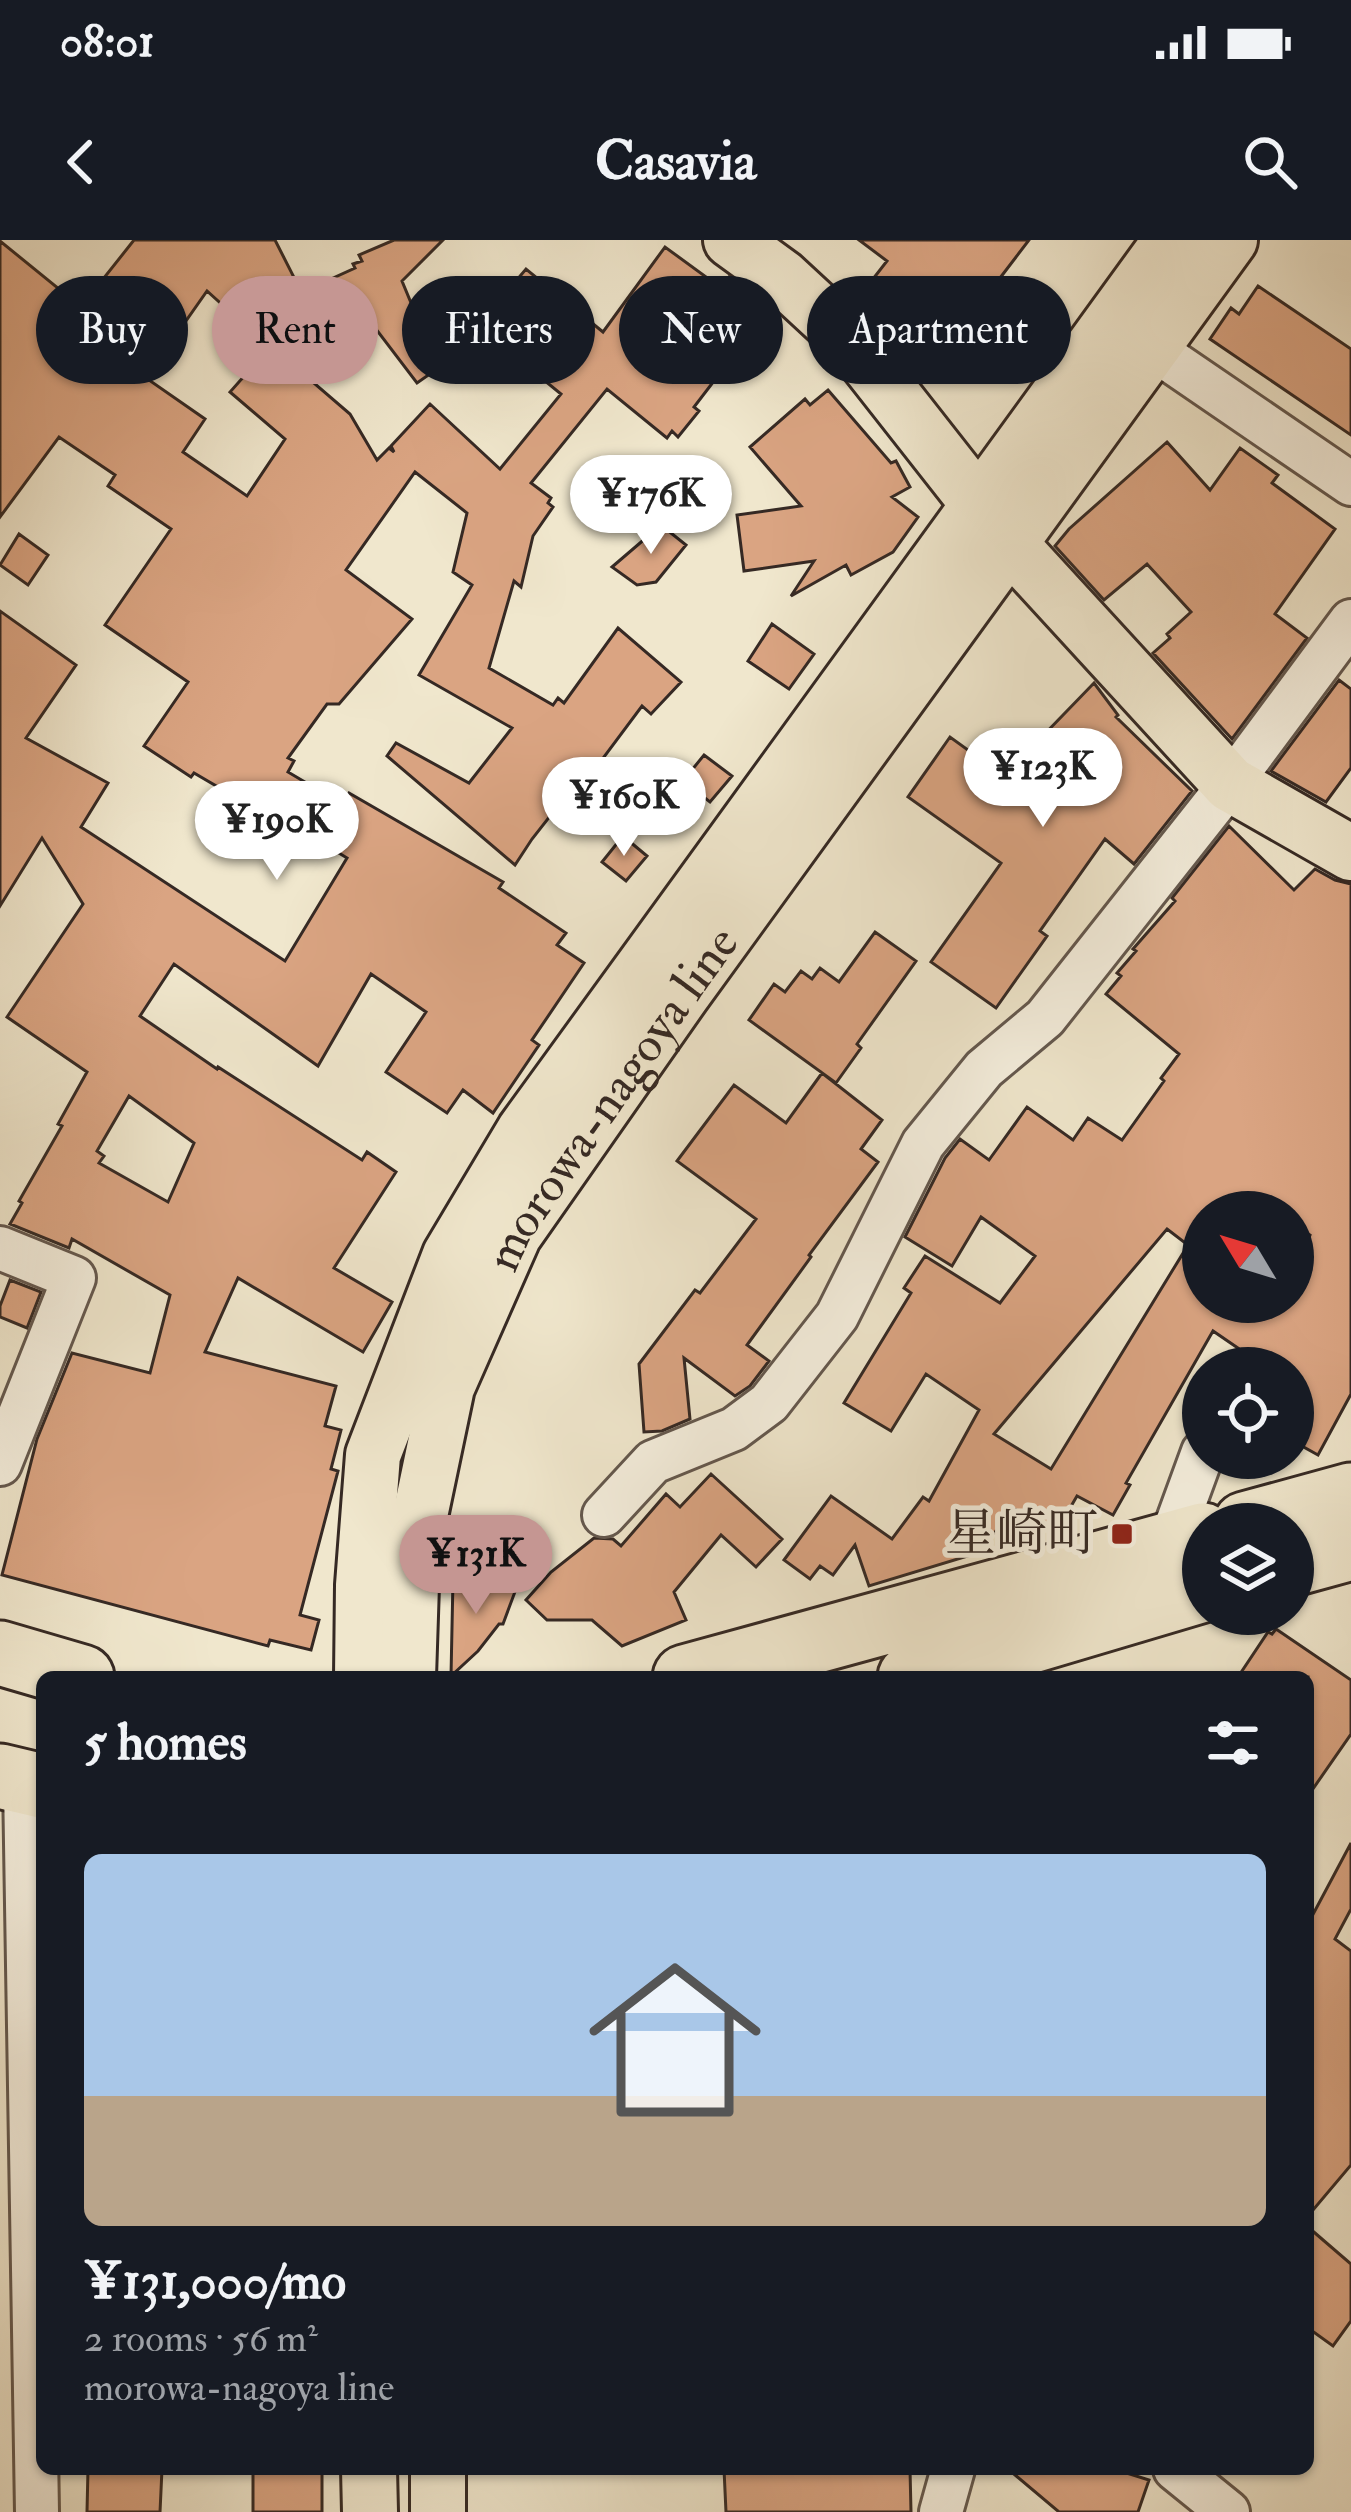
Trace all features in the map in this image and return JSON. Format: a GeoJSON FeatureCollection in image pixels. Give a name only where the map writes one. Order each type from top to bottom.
{"type":"FeatureCollection","features":[{"type":"Feature","properties":{"kind":"highway"},"geometry":{"type":"LineString","coordinates":[[1314,1505],[1351,1495]]}},
{"type":"Feature","properties":{"kind":"highway"},"geometry":{"type":"LineString","coordinates":[[1314,1558],[1351,1548]]}},
{"type":"Feature","properties":{"kind":"highway"},"geometry":{"type":"LineString","coordinates":[[710,1671],[1182,1559]]}},
{"type":"Feature","properties":{"kind":"highway"},"geometry":{"type":"LineString","coordinates":[[924,1671],[1182,1561]]}},
{"type":"Feature","properties":{"kind":"highway"},"geometry":{"type":"LineString","coordinates":[[0,1653],[62,1671]]}},
{"type":"Feature","properties":{"kind":"main road"},"geometry":{"type":"LineString","coordinates":[[731,240],[782,277],[848,338],[994,524],[1230,784],[1351,853]]}},
{"type":"Feature","properties":{"kind":"main road","name":"morowa-nagoya line"},"geometry":{"type":"LineString","coordinates":[[408,1671],[412,1554],[447,1387],[514,1235],[682,995],[994,524],[1171,240]]}},
{"type":"Feature","properties":{"kind":"main road","name":"morowa-nagoya line"},"geometry":{"type":"LineString","coordinates":[[362,1671],[373,1455],[450,1255],[524,1131],[994,524],[1152,348],[1230,240]]}},
{"type":"Feature","properties":{"kind":"main road"},"geometry":{"type":"LineString","coordinates":[[369,2475],[370,2512]]}},
{"type":"Feature","properties":{"kind":"main road"},"geometry":{"type":"LineString","coordinates":[[438,2475],[438,2512]]}},
{"type":"Feature","properties":{"kind":"street"},"geometry":{"type":"LineString","coordinates":[[1152,348],[1351,484]]}},
{"type":"Feature","properties":{"kind":"street"},"geometry":{"type":"LineString","coordinates":[[604,1515],[652,1462],[734,1429],[770,1402],[837,1316],[923,1144],[984,1070],[1045,1018],[1230,784],[1351,621]]}},
{"type":"Feature","properties":{"kind":"street"},"geometry":{"type":"LineString","coordinates":[[0,1248],[74,1278],[0,1464]]}},
{"type":"Feature","properties":{"kind":"street"},"geometry":{"type":"LineString","coordinates":[[22,1781],[24,2103],[37,2512]]}},
{"type":"Feature","properties":{"kind":"street"},"geometry":{"type":"LineString","coordinates":[[941,2512],[951,2475]]}},
{"type":"Feature","properties":{"kind":"street"},"geometry":{"type":"LineString","coordinates":[[1182,2475],[1228,2512]]}},
{"type":"Feature","properties":{"kind":"building"},"geometry":{"type":"Polygon","coordinates":[[[134,240],[275,240],[293,276],[212,276],[212,296],[207,291],[188,318],[188,276],[106,276],[134,240]]]}},
{"type":"Feature","properties":{"kind":"building"},"geometry":{"type":"Polygon","coordinates":[[[394,240],[443,240],[402,276],[402,363],[378,332],[378,276],[338,276],[355,268],[353,264],[362,261],[359,255],[394,240]]]}},
{"type":"Feature","properties":{"kind":"building"},"geometry":{"type":"Polygon","coordinates":[[[859,240],[1029,240],[1002,276],[875,276],[887,261],[859,240]]]}},
{"type":"Feature","properties":{"kind":"building"},"geometry":{"type":"Polygon","coordinates":[[[0,241],[43,276],[36,276],[36,384],[155,384],[205,419],[183,452],[247,496],[285,439],[230,392],[237,384],[315,384],[350,414],[377,460],[389,448],[394,452],[391,446],[430,404],[500,469],[561,394],[549,384],[595,384],[595,325],[603,332],[619,310],[619,384],[712,384],[694,407],[699,411],[678,437],[672,431],[667,438],[607,389],[531,483],[551,498],[548,503],[553,507],[533,536],[521,587],[514,581],[489,668],[553,705],[558,698],[564,703],[618,628],[681,682],[651,714],[642,706],[595,769],[590,765],[515,865],[387,756],[396,743],[469,783],[512,728],[419,675],[472,585],[453,572],[467,513],[415,472],[346,570],[412,619],[339,704],[327,704],[288,758],[294,761],[288,772],[342,804],[349,793],[503,882],[499,888],[566,933],[557,945],[584,963],[532,1040],[539,1045],[493,1113],[463,1090],[447,1113],[386,1072],[426,1012],[371,974],[318,1066],[174,964],[140,1016],[362,1160],[367,1152],[396,1172],[334,1268],[392,1302],[363,1352],[238,1278],[205,1352],[336,1386],[325,1426],[341,1430],[331,1469],[338,1471],[300,1615],[319,1620],[311,1650],[270,1640],[268,1646],[2,1575],[37,1439],[72,1353],[150,1373],[170,1295],[72,1239],[69,1248],[10,1224],[87,1072],[7,1017],[83,904],[42,838],[0,906],[0,611],[76,665],[26,738],[108,783],[81,827],[285,961],[347,858],[285,820],[283,825],[194,773],[191,777],[144,746],[188,682],[105,625],[171,529],[108,486],[115,475],[59,437],[0,517],[0,241]],[[129,1096],[97,1151],[104,1156],[99,1163],[168,1202],[194,1143],[129,1096]]]}},
{"type":"Feature","properties":{"kind":"building"},"geometry":{"type":"Polygon","coordinates":[[[665,247],[705,276],[644,276],[665,247]]]}},
{"type":"Feature","properties":{"kind":"building"},"geometry":{"type":"Polygon","coordinates":[[[1258,286],[1351,349],[1351,435],[1210,339],[1231,308],[1239,314],[1258,286]]]}},
{"type":"Feature","properties":{"kind":"building"},"geometry":{"type":"Polygon","coordinates":[[[828,390],[891,463],[896,461],[910,487],[892,497],[918,517],[893,552],[851,575],[846,565],[791,596],[814,561],[744,571],[737,515],[801,506],[750,447],[805,399],[810,405],[828,390]]]}},
{"type":"Feature","properties":{"kind":"building"},"geometry":{"type":"Polygon","coordinates":[[[1167,442],[1210,490],[1240,448],[1278,475],[1272,483],[1335,529],[1275,614],[1307,638],[1232,739],[1153,653],[1191,612],[1147,564],[1104,600],[1055,546],[1167,442]]]}},
{"type":"Feature","properties":{"kind":"building"},"geometry":{"type":"Polygon","coordinates":[[[661,525],[686,545],[656,582],[637,585],[612,567],[661,525]]]}},
{"type":"Feature","properties":{"kind":"building"},"geometry":{"type":"Polygon","coordinates":[[[19,534],[48,555],[28,585],[0,565],[19,534]]]}},
{"type":"Feature","properties":{"kind":"building"},"geometry":{"type":"Polygon","coordinates":[[[772,624],[814,654],[789,689],[748,661],[772,624]]]}},
{"type":"Feature","properties":{"kind":"building"},"geometry":{"type":"Polygon","coordinates":[[[1339,680],[1351,689],[1351,768],[1326,802],[1271,771],[1339,680]]]}},
{"type":"Feature","properties":{"kind":"building"},"geometry":{"type":"Polygon","coordinates":[[[1094,683],[1116,717],[1192,791],[1134,864],[1105,839],[1040,931],[1047,936],[996,1008],[931,962],[1001,863],[908,797],[950,737],[1004,776],[1094,683]]]}},
{"type":"Feature","properties":{"kind":"building"},"geometry":{"type":"Polygon","coordinates":[[[704,755],[732,776],[710,802],[683,781],[704,755]]]}},
{"type":"Feature","properties":{"kind":"building"},"geometry":{"type":"Polygon","coordinates":[[[1229,826],[1294,890],[1315,869],[1351,884],[1351,1394],[1318,1455],[1314,1453],[1314,1347],[1236,1347],[1213,1331],[1204,1347],[1182,1347],[1182,1385],[1113,1515],[1077,1496],[1056,1532],[1012,1508],[981,1552],[869,1586],[855,1545],[833,1575],[820,1566],[810,1579],[784,1560],[831,1496],[892,1539],[923,1497],[929,1501],[979,1410],[926,1374],[891,1431],[844,1403],[911,1293],[904,1288],[925,1256],[1000,1303],[1035,1256],[981,1217],[952,1266],[905,1237],[945,1158],[960,1139],[989,1160],[1027,1107],[1073,1140],[1088,1118],[1122,1140],[1179,1054],[1106,994],[1136,951],[1133,949],[1175,901],[1172,898],[1229,826]],[[1182,1191],[1182,1240],[1167,1229],[994,1434],[1051,1469],[1182,1255],[1182,1323],[1314,1323],[1314,1191],[1182,1191]]]}},
{"type":"Feature","properties":{"kind":"building"},"geometry":{"type":"Polygon","coordinates":[[[623,836],[647,856],[626,881],[602,862],[623,836]]]}},
{"type":"Feature","properties":{"kind":"building"},"geometry":{"type":"Polygon","coordinates":[[[875,932],[916,961],[857,1044],[861,1048],[836,1083],[749,1020],[774,984],[785,992],[801,971],[812,979],[820,968],[839,982],[875,932]]]}},
{"type":"Feature","properties":{"kind":"building"},"geometry":{"type":"Polygon","coordinates":[[[822,1073],[882,1120],[861,1149],[878,1162],[747,1345],[769,1361],[750,1386],[735,1396],[684,1358],[690,1419],[662,1431],[644,1432],[639,1364],[756,1219],[677,1161],[734,1085],[786,1123],[822,1073]]]}},
{"type":"Feature","properties":{"kind":"building"},"geometry":{"type":"Polygon","coordinates":[[[10,1280],[41,1292],[27,1328],[0,1317],[10,1280]]]}},
{"type":"Feature","properties":{"kind":"building"},"geometry":{"type":"Polygon","coordinates":[[[711,1474],[782,1539],[756,1567],[721,1535],[674,1592],[686,1620],[622,1646],[592,1620],[547,1620],[526,1600],[551,1572],[594,1538],[613,1539],[621,1546],[666,1494],[680,1507],[711,1474]]]}},
{"type":"Feature","properties":{"kind":"building"},"geometry":{"type":"Polygon","coordinates":[[[453,1579],[516,1589],[503,1624],[451,1671],[453,1579]]]}},
{"type":"Feature","properties":{"kind":"building"},"geometry":{"type":"Polygon","coordinates":[[[1266,1635],[1285,1635],[1351,1680],[1351,1734],[1314,1787],[1314,1671],[1242,1671],[1266,1635]]]}},
{"type":"Feature","properties":{"kind":"building"},"geometry":{"type":"Polygon","coordinates":[[[1351,1843],[1351,1909],[1335,1939],[1351,1951],[1351,2165],[1314,2209],[1314,1912],[1351,1843]]]}},
{"type":"Feature","properties":{"kind":"building"},"geometry":{"type":"Polygon","coordinates":[[[1314,2232],[1351,2264],[1351,2321],[1333,2346],[1314,2332],[1314,2232]]]}},
{"type":"Feature","properties":{"kind":"building"},"geometry":{"type":"Polygon","coordinates":[[[88,2475],[162,2475],[160,2512],[87,2512],[88,2475]]]}},
{"type":"Feature","properties":{"kind":"building"},"geometry":{"type":"Polygon","coordinates":[[[253,2475],[322,2475],[322,2512],[253,2512],[253,2475]]]}},
{"type":"Feature","properties":{"kind":"building"},"geometry":{"type":"Polygon","coordinates":[[[724,2475],[910,2475],[911,2512],[726,2512],[724,2475]]]}},
{"type":"Feature","properties":{"kind":"building"},"geometry":{"type":"Polygon","coordinates":[[[1015,2475],[1133,2475],[1149,2480],[1138,2512],[1059,2512],[1015,2475]]]}},
{"type":"Feature","properties":{"kind":"place","name":"星崎町"},"geometry":{"type":"Point","coordinates":[1122,1534]}}]}
